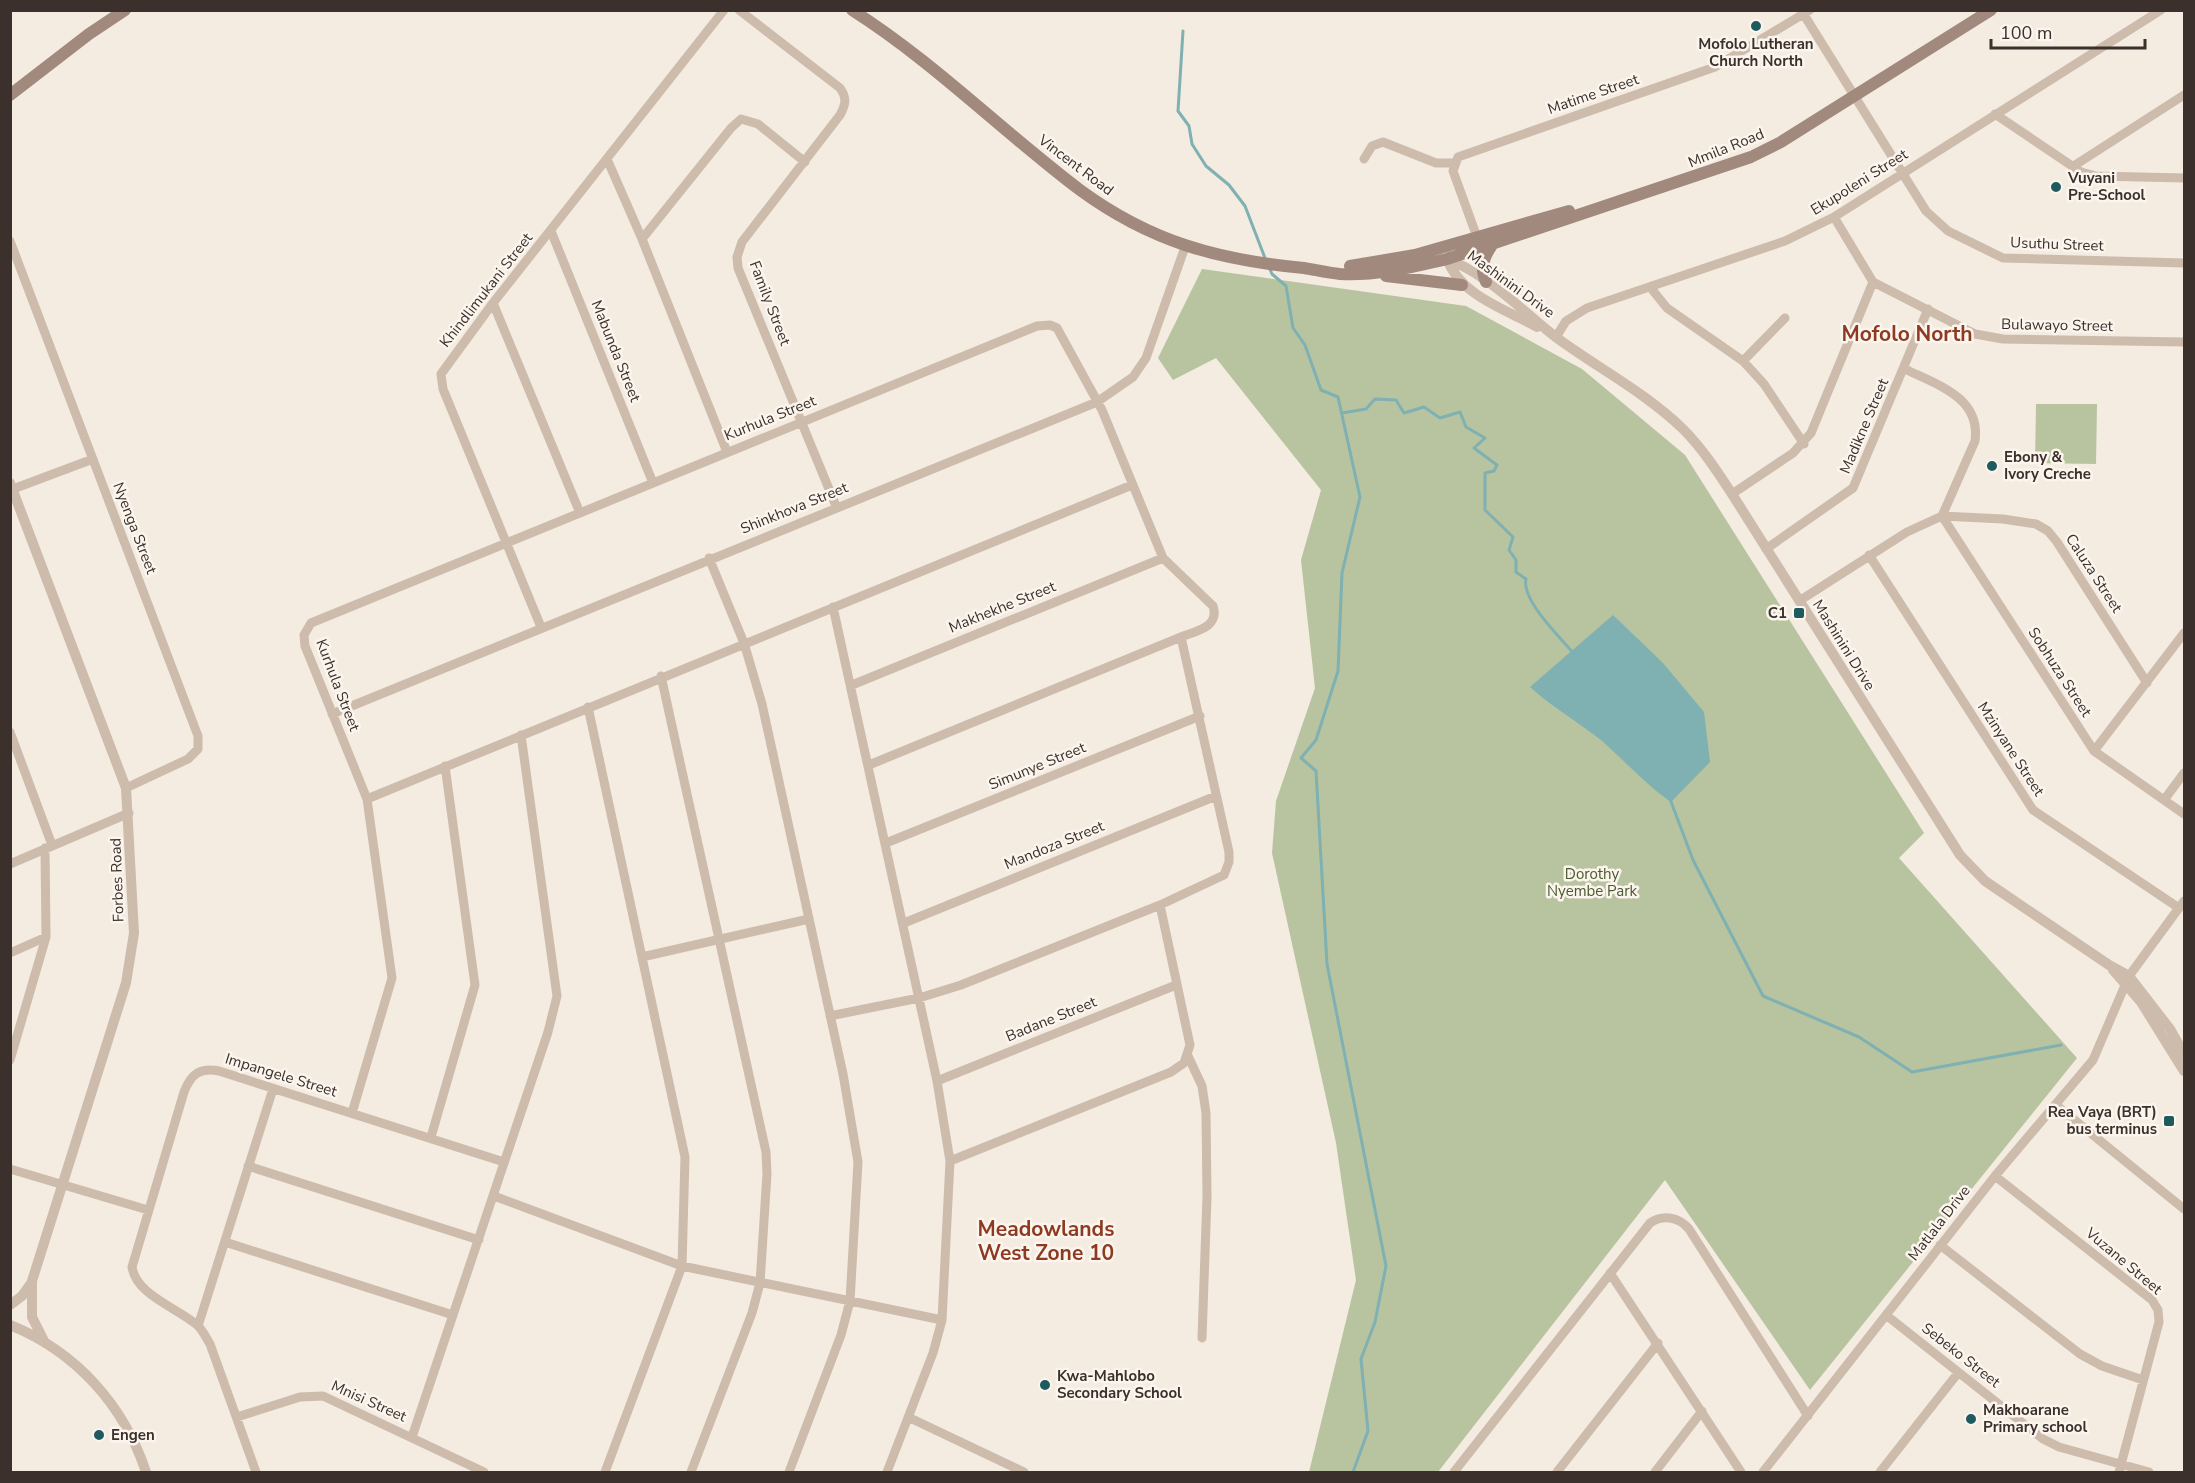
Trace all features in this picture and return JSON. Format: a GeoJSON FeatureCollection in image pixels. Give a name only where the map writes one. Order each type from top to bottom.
{"type":"FeatureCollection","features":[{"type":"Feature","properties":{"kind":"main road"},"geometry":{"type":"LineString","coordinates":[[10,95],[89,34],[125,10]]}},
{"type":"Feature","properties":{"kind":"main road","name":"Vincent Road"},"geometry":{"type":"LineString","coordinates":[[852,10],[924,62],[1081,190],[1139,226],[1185,247],[1233,259],[1340,274],[1367,273],[1447,259]]}},
{"type":"Feature","properties":{"kind":"main road","name":"Mmila Road"},"geometry":{"type":"LineString","coordinates":[[1852,94],[1977,10]]}},
{"type":"Feature","properties":{"kind":"main road","name":"Mmila Road"},"geometry":{"type":"LineString","coordinates":[[1455,243],[1751,158],[1991,10]]}},
{"type":"Feature","properties":{"kind":"main road"},"geometry":{"type":"LineString","coordinates":[[10,104],[30,80]]}},
{"type":"Feature","properties":{"kind":"main road","name":"Mmila Road"},"geometry":{"type":"LineString","coordinates":[[1447,259],[1687,177]]}},
{"type":"Feature","properties":{"kind":"main road","name":"Vincent Road"},"geometry":{"type":"LineString","coordinates":[[1316,270],[1379,263],[1455,243]]}},
{"type":"Feature","properties":{"kind":"main road"},"geometry":{"type":"LineString","coordinates":[[1486,282],[1482,267],[1492,245]]}},
{"type":"Feature","properties":{"kind":"main road"},"geometry":{"type":"LineString","coordinates":[[1367,273],[1462,285]]}},
{"type":"Feature","properties":{"kind":"street","name":"Khindlimukani Street"},"geometry":{"type":"LineString","coordinates":[[541,627],[441,381],[444,368],[723,10]]}},
{"type":"Feature","properties":{"kind":"street","name":"Family Street"},"geometry":{"type":"LineString","coordinates":[[740,10],[840,88],[845,97],[844,108],[742,242],[737,257],[738,268],[836,506]]}},
{"type":"Feature","properties":{"kind":"street","name":"Ekupoleni Street"},"geometry":{"type":"LineString","coordinates":[[1556,337],[1566,321],[1577,313],[1785,241],[1834,218],[2161,10]]}},
{"type":"Feature","properties":{"kind":"street","name":"Usuthu Street"},"geometry":{"type":"LineString","coordinates":[[1805,12],[1852,94],[1902,173],[1932,218],[1948,231],[1993,255],[2014,259],[2184,263]]}},
{"type":"Feature","properties":{"kind":"street","name":"Matime Street"},"geometry":{"type":"LineString","coordinates":[[1454,163],[1458,157],[1466,153],[1715,68],[1805,12]]}},
{"type":"Feature","properties":{"kind":"street"},"geometry":{"type":"LineString","coordinates":[[2072,166],[2184,95]]}},
{"type":"Feature","properties":{"kind":"street"},"geometry":{"type":"LineString","coordinates":[[1995,114],[2081,172],[2096,176],[2184,178]]}},
{"type":"Feature","properties":{"kind":"street"},"geometry":{"type":"LineString","coordinates":[[642,240],[731,128],[741,119],[758,124],[805,162]]}},
{"type":"Feature","properties":{"kind":"street"},"geometry":{"type":"LineString","coordinates":[[1364,159],[1372,146],[1383,142],[1436,163],[1454,163],[1453,171],[1477,237]]}},
{"type":"Feature","properties":{"kind":"street"},"geometry":{"type":"LineString","coordinates":[[607,159],[727,452]]}},
{"type":"Feature","properties":{"kind":"street"},"geometry":{"type":"LineString","coordinates":[[1732,494],[1804,444],[1811,433],[1873,282],[1834,218]]}},
{"type":"Feature","properties":{"kind":"street","name":"Mabunda Street"},"geometry":{"type":"LineString","coordinates":[[551,231],[653,483]]}},
{"type":"Feature","properties":{"kind":"street","name":"Nyenga Street"},"geometry":{"type":"LineString","coordinates":[[10,241],[199,744],[195,754],[188,759],[126,788]]}},
{"type":"Feature","properties":{"kind":"street","name":"Mashinini Drive"},"geometry":{"type":"LineString","coordinates":[[1447,259],[1455,243]]}},
{"type":"Feature","properties":{"kind":"street","name":"Shinkhova Street"},"geometry":{"type":"LineString","coordinates":[[332,714],[836,506],[1097,402],[1133,377],[1146,358],[1185,247]]}},
{"type":"Feature","properties":{"kind":"street","name":"Mashinini Drive"},"geometry":{"type":"LineString","coordinates":[[1379,263],[1433,256],[1447,259],[1486,282],[1556,337],[1643,397],[1682,428],[1710,461],[1732,494],[1798,602],[1960,855],[1985,881],[2109,965],[2127,981]]}},
{"type":"Feature","properties":{"kind":"street","name":"Mashinini Drive"},"geometry":{"type":"LineString","coordinates":[[1447,259],[1462,285],[1556,337]]}},
{"type":"Feature","properties":{"kind":"street","name":"Bulawayo Street"},"geometry":{"type":"LineString","coordinates":[[1873,282],[1975,334],[1990,339],[2184,342]]}},
{"type":"Feature","properties":{"kind":"street"},"geometry":{"type":"LineString","coordinates":[[1650,287],[1667,308],[1743,361],[1764,384],[1804,444]]}},
{"type":"Feature","properties":{"kind":"street"},"geometry":{"type":"LineString","coordinates":[[493,303],[580,513]]}},
{"type":"Feature","properties":{"kind":"street","name":"Madikne Street"},"geometry":{"type":"LineString","coordinates":[[1766,549],[1853,488],[1905,369],[1928,309]]}},
{"type":"Feature","properties":{"kind":"street"},"geometry":{"type":"LineString","coordinates":[[1743,361],[1785,318]]}},
{"type":"Feature","properties":{"kind":"street","name":"Kurhula Street"},"geometry":{"type":"LineString","coordinates":[[352,1113],[392,978],[367,799],[306,646],[304,635],[311,623],[1043,325],[1057,328],[1097,402],[1163,558],[1215,610],[1209,625],[869,765]]}},
{"type":"Feature","properties":{"kind":"street"},"geometry":{"type":"LineString","coordinates":[[1905,369],[1953,392],[1963,401],[1974,417],[1977,428],[1975,441],[1942,516]]}},
{"type":"Feature","properties":{"kind":"street"},"geometry":{"type":"LineString","coordinates":[[12,486],[93,459]]}},
{"type":"Feature","properties":{"kind":"street"},"geometry":{"type":"LineString","coordinates":[[367,799],[661,676],[1132,485]]}},
{"type":"Feature","properties":{"kind":"street","name":"Forbes Road"},"geometry":{"type":"LineString","coordinates":[[12,486],[126,788],[134,933],[131,967],[32,1281],[32,1317],[45,1343]]}},
{"type":"Feature","properties":{"kind":"street","name":"Caluza Street"},"geometry":{"type":"LineString","coordinates":[[1798,602],[1869,555],[1928,521],[1942,516],[2003,519],[2036,524],[2048,531],[2147,682]]}},
{"type":"Feature","properties":{"kind":"street","name":"Sobhuza Street"},"geometry":{"type":"LineString","coordinates":[[1942,516],[2094,751],[2184,814]]}},
{"type":"Feature","properties":{"kind":"street","name":"Mzinyane Street"},"geometry":{"type":"LineString","coordinates":[[1869,555],[2033,810],[2182,905]]}},
{"type":"Feature","properties":{"kind":"street"},"geometry":{"type":"LineString","coordinates":[[709,558],[744,643],[762,704],[856,1136],[858,1162],[850,1301],[841,1335],[789,1473]]}},
{"type":"Feature","properties":{"kind":"street","name":"Makhekhe Street"},"geometry":{"type":"LineString","coordinates":[[852,685],[1163,558]]}},
{"type":"Feature","properties":{"kind":"street"},"geometry":{"type":"LineString","coordinates":[[833,607],[920,998],[950,1161],[942,1320],[933,1353],[887,1473]]}},
{"type":"Feature","properties":{"kind":"street"},"geometry":{"type":"LineString","coordinates":[[2094,751],[2184,633]]}},
{"type":"Feature","properties":{"kind":"street"},"geometry":{"type":"LineString","coordinates":[[830,1016],[920,998],[961,985],[1160,905],[1218,879],[1227,869],[1229,852],[1181,638]]}},
{"type":"Feature","properties":{"kind":"street"},"geometry":{"type":"LineString","coordinates":[[661,676],[721,939],[766,1152],[767,1174],[760,1282],[752,1313],[691,1473]]}},
{"type":"Feature","properties":{"kind":"street"},"geometry":{"type":"LineString","coordinates":[[588,707],[685,1157],[681,1266],[605,1473]]}},
{"type":"Feature","properties":{"kind":"street","name":"Simunye Street"},"geometry":{"type":"LineString","coordinates":[[886,843],[1200,716]]}},
{"type":"Feature","properties":{"kind":"street"},"geometry":{"type":"LineString","coordinates":[[10,732],[49,846],[46,937],[10,1060]]}},
{"type":"Feature","properties":{"kind":"street"},"geometry":{"type":"LineString","coordinates":[[412,1437],[548,1032],[557,996],[521,735]]}},
{"type":"Feature","properties":{"kind":"street"},"geometry":{"type":"LineString","coordinates":[[431,1137],[475,985],[445,766]]}},
{"type":"Feature","properties":{"kind":"street"},"geometry":{"type":"LineString","coordinates":[[2163,800],[2184,773]]}},
{"type":"Feature","properties":{"kind":"street","name":"Mandoza Street"},"geometry":{"type":"LineString","coordinates":[[903,923],[1216,796]]}},
{"type":"Feature","properties":{"kind":"street"},"geometry":{"type":"LineString","coordinates":[[10,864],[129,813]]}},
{"type":"Feature","properties":{"kind":"street"},"geometry":{"type":"LineString","coordinates":[[950,1161],[1180,1068],[1188,1056],[1190,1045],[1160,905]]}},
{"type":"Feature","properties":{"kind":"street","name":"Matlala Drive"},"geometry":{"type":"LineString","coordinates":[[1763,1473],[1995,1176],[2093,1060],[2127,981],[2182,905]]}},
{"type":"Feature","properties":{"kind":"street"},"geometry":{"type":"LineString","coordinates":[[642,957],[809,919]]}},
{"type":"Feature","properties":{"kind":"street"},"geometry":{"type":"LineString","coordinates":[[10,953],[46,937]]}},
{"type":"Feature","properties":{"kind":"street"},"geometry":{"type":"LineString","coordinates":[[2127,981],[2170,1029],[2184,1054]]}},
{"type":"Feature","properties":{"kind":"street"},"geometry":{"type":"LineString","coordinates":[[2127,981],[2184,1071]]}},
{"type":"Feature","properties":{"kind":"street","name":"Badane Street"},"geometry":{"type":"LineString","coordinates":[[937,1081],[1176,985]]}},
{"type":"Feature","properties":{"kind":"street"},"geometry":{"type":"LineString","coordinates":[[1188,1056],[1202,1086],[1206,1113],[1208,1197],[1202,1338]]}},
{"type":"Feature","properties":{"kind":"street","name":"Impangele Street"},"geometry":{"type":"LineString","coordinates":[[198,1326],[147,1291],[133,1274],[132,1267],[184,1092],[193,1076],[200,1070],[219,1071],[504,1162]]}},
{"type":"Feature","properties":{"kind":"street"},"geometry":{"type":"LineString","coordinates":[[256,1473],[210,1344],[198,1326],[273,1089]]}},
{"type":"Feature","properties":{"kind":"street"},"geometry":{"type":"LineString","coordinates":[[2056,1105],[2184,1209]]}},
{"type":"Feature","properties":{"kind":"street"},"geometry":{"type":"LineString","coordinates":[[248,1166],[479,1240]]}},
{"type":"Feature","properties":{"kind":"street"},"geometry":{"type":"LineString","coordinates":[[10,1170],[148,1210]]}},
{"type":"Feature","properties":{"kind":"street","name":"Vuzane Street"},"geometry":{"type":"LineString","coordinates":[[1995,1176],[2156,1305],[2159,1322],[2120,1469]]}},
{"type":"Feature","properties":{"kind":"street"},"geometry":{"type":"LineString","coordinates":[[494,1196],[681,1266],[942,1320]]}},
{"type":"Feature","properties":{"kind":"street"},"geometry":{"type":"LineString","coordinates":[[1454,1473],[1610,1272],[1656,1218],[1667,1217],[1683,1222],[1808,1416]]}},
{"type":"Feature","properties":{"kind":"street"},"geometry":{"type":"LineString","coordinates":[[225,1242],[453,1315]]}},
{"type":"Feature","properties":{"kind":"street"},"geometry":{"type":"LineString","coordinates":[[1940,1245],[2080,1354],[2102,1366],[2143,1380]]}},
{"type":"Feature","properties":{"kind":"street"},"geometry":{"type":"LineString","coordinates":[[1610,1272],[1658,1342],[1741,1473]]}},
{"type":"Feature","properties":{"kind":"street","name":"Forbes Road"},"geometry":{"type":"LineString","coordinates":[[10,1305],[22,1296],[32,1281]]}},
{"type":"Feature","properties":{"kind":"street","name":"Sebeko Street"},"geometry":{"type":"LineString","coordinates":[[1886,1316],[2043,1438],[2059,1447],[2120,1469],[2149,1473]]}},
{"type":"Feature","properties":{"kind":"street"},"geometry":{"type":"LineString","coordinates":[[10,1325],[45,1343],[83,1371],[108,1397],[132,1436],[146,1473]]}},
{"type":"Feature","properties":{"kind":"street"},"geometry":{"type":"LineString","coordinates":[[1557,1473],[1658,1342]]}},
{"type":"Feature","properties":{"kind":"street"},"geometry":{"type":"LineString","coordinates":[[1880,1473],[1958,1373]]}},
{"type":"Feature","properties":{"kind":"street","name":"Mnisi Street"},"geometry":{"type":"LineString","coordinates":[[237,1417],[300,1397],[323,1396],[484,1473]]}},
{"type":"Feature","properties":{"kind":"street"},"geometry":{"type":"LineString","coordinates":[[1655,1473],[1702,1412]]}},
{"type":"Feature","properties":{"kind":"street"},"geometry":{"type":"LineString","coordinates":[[908,1417],[1024,1473]]}},
{"type":"Feature","properties":{"kind":"green space","name":"Dorothy Nyembe Park"},"geometry":{"type":"Polygon","coordinates":[[[1202,269],[1466,306],[1582,369],[1685,455],[1924,833],[1899,858],[2077,1058],[1810,1390],[1665,1180],[1438,1472],[1309,1472],[1356,1280],[1336,1143],[1272,853],[1276,801],[1315,688],[1301,560],[1321,490],[1216,358],[1173,380],[1158,358],[1202,269]]]}},
{"type":"Feature","properties":{"kind":"green space"},"geometry":{"type":"Polygon","coordinates":[[[2036,404],[2097,404],[2096,464],[2035,463],[2036,404]]]}},
{"type":"Feature","properties":{"kind":"water"},"geometry":{"type":"Polygon","coordinates":[[[1613,615],[1663,663],[1704,712],[1710,762],[1671,802],[1601,740],[1530,687],[1613,615]]]}},
{"type":"Feature","properties":{"kind":"waterway"},"geometry":{"type":"LineString","coordinates":[[1183,31],[1178,111],[1189,126],[1192,144],[1206,166],[1229,185],[1245,206],[1265,258]]}},
{"type":"Feature","properties":{"kind":"waterway"},"geometry":{"type":"LineString","coordinates":[[1269,267],[1272,274],[1286,286],[1293,328],[1305,345],[1321,390],[1338,397],[1360,497],[1342,573],[1338,671],[1316,740],[1301,758],[1316,771],[1327,964],[1386,1266],[1375,1322],[1361,1359],[1368,1431],[1353,1472]]}},
{"type":"Feature","properties":{"kind":"waterway"},"geometry":{"type":"LineString","coordinates":[[1342,413],[1366,409],[1375,399],[1396,400],[1404,413],[1424,407],[1440,418],[1460,412],[1466,427],[1485,438],[1474,448],[1497,465],[1494,471],[1485,473],[1485,510],[1513,537],[1509,550],[1516,560],[1516,572],[1526,579],[1526,588],[1535,607],[1573,653]]}},
{"type":"Feature","properties":{"kind":"waterway"},"geometry":{"type":"LineString","coordinates":[[1670,799],[1693,860],[1763,996],[1859,1037],[1912,1072],[2061,1045]]}},
{"type":"Feature","properties":{"kind":"place","name":"Mofolo Lutheran Church North"},"geometry":{"type":"Point","coordinates":[1756,26]}},
{"type":"Feature","properties":{"kind":"place","name":"Vuyani Pre-School"},"geometry":{"type":"Point","coordinates":[2056,187]}},
{"type":"Feature","properties":{"kind":"place","name":"Ebony & Ivory Creche"},"geometry":{"type":"Point","coordinates":[1992,466]}},
{"type":"Feature","properties":{"kind":"place","name":"C1"},"geometry":{"type":"Point","coordinates":[1799,613]}},
{"type":"Feature","properties":{"kind":"place","name":"Rea Vaya (BRT) bus terminus"},"geometry":{"type":"Point","coordinates":[2169,1121]}},
{"type":"Feature","properties":{"kind":"place","name":"Kwa-Mahlobo Secondary School"},"geometry":{"type":"Point","coordinates":[1045,1385]}},
{"type":"Feature","properties":{"kind":"place","name":"Makhoarane Primary school"},"geometry":{"type":"Point","coordinates":[1971,1419]}},
{"type":"Feature","properties":{"kind":"place","name":"Engen"},"geometry":{"type":"Point","coordinates":[99,1435]}},
{"type":"Feature","properties":{"kind":"district","name":"Mofolo North"},"geometry":{"type":"Point","coordinates":[1907,334]}},
{"type":"Feature","properties":{"kind":"district","name":"Meadowlands West Zone 10"},"geometry":{"type":"Point","coordinates":[1046,1241]}}]}
